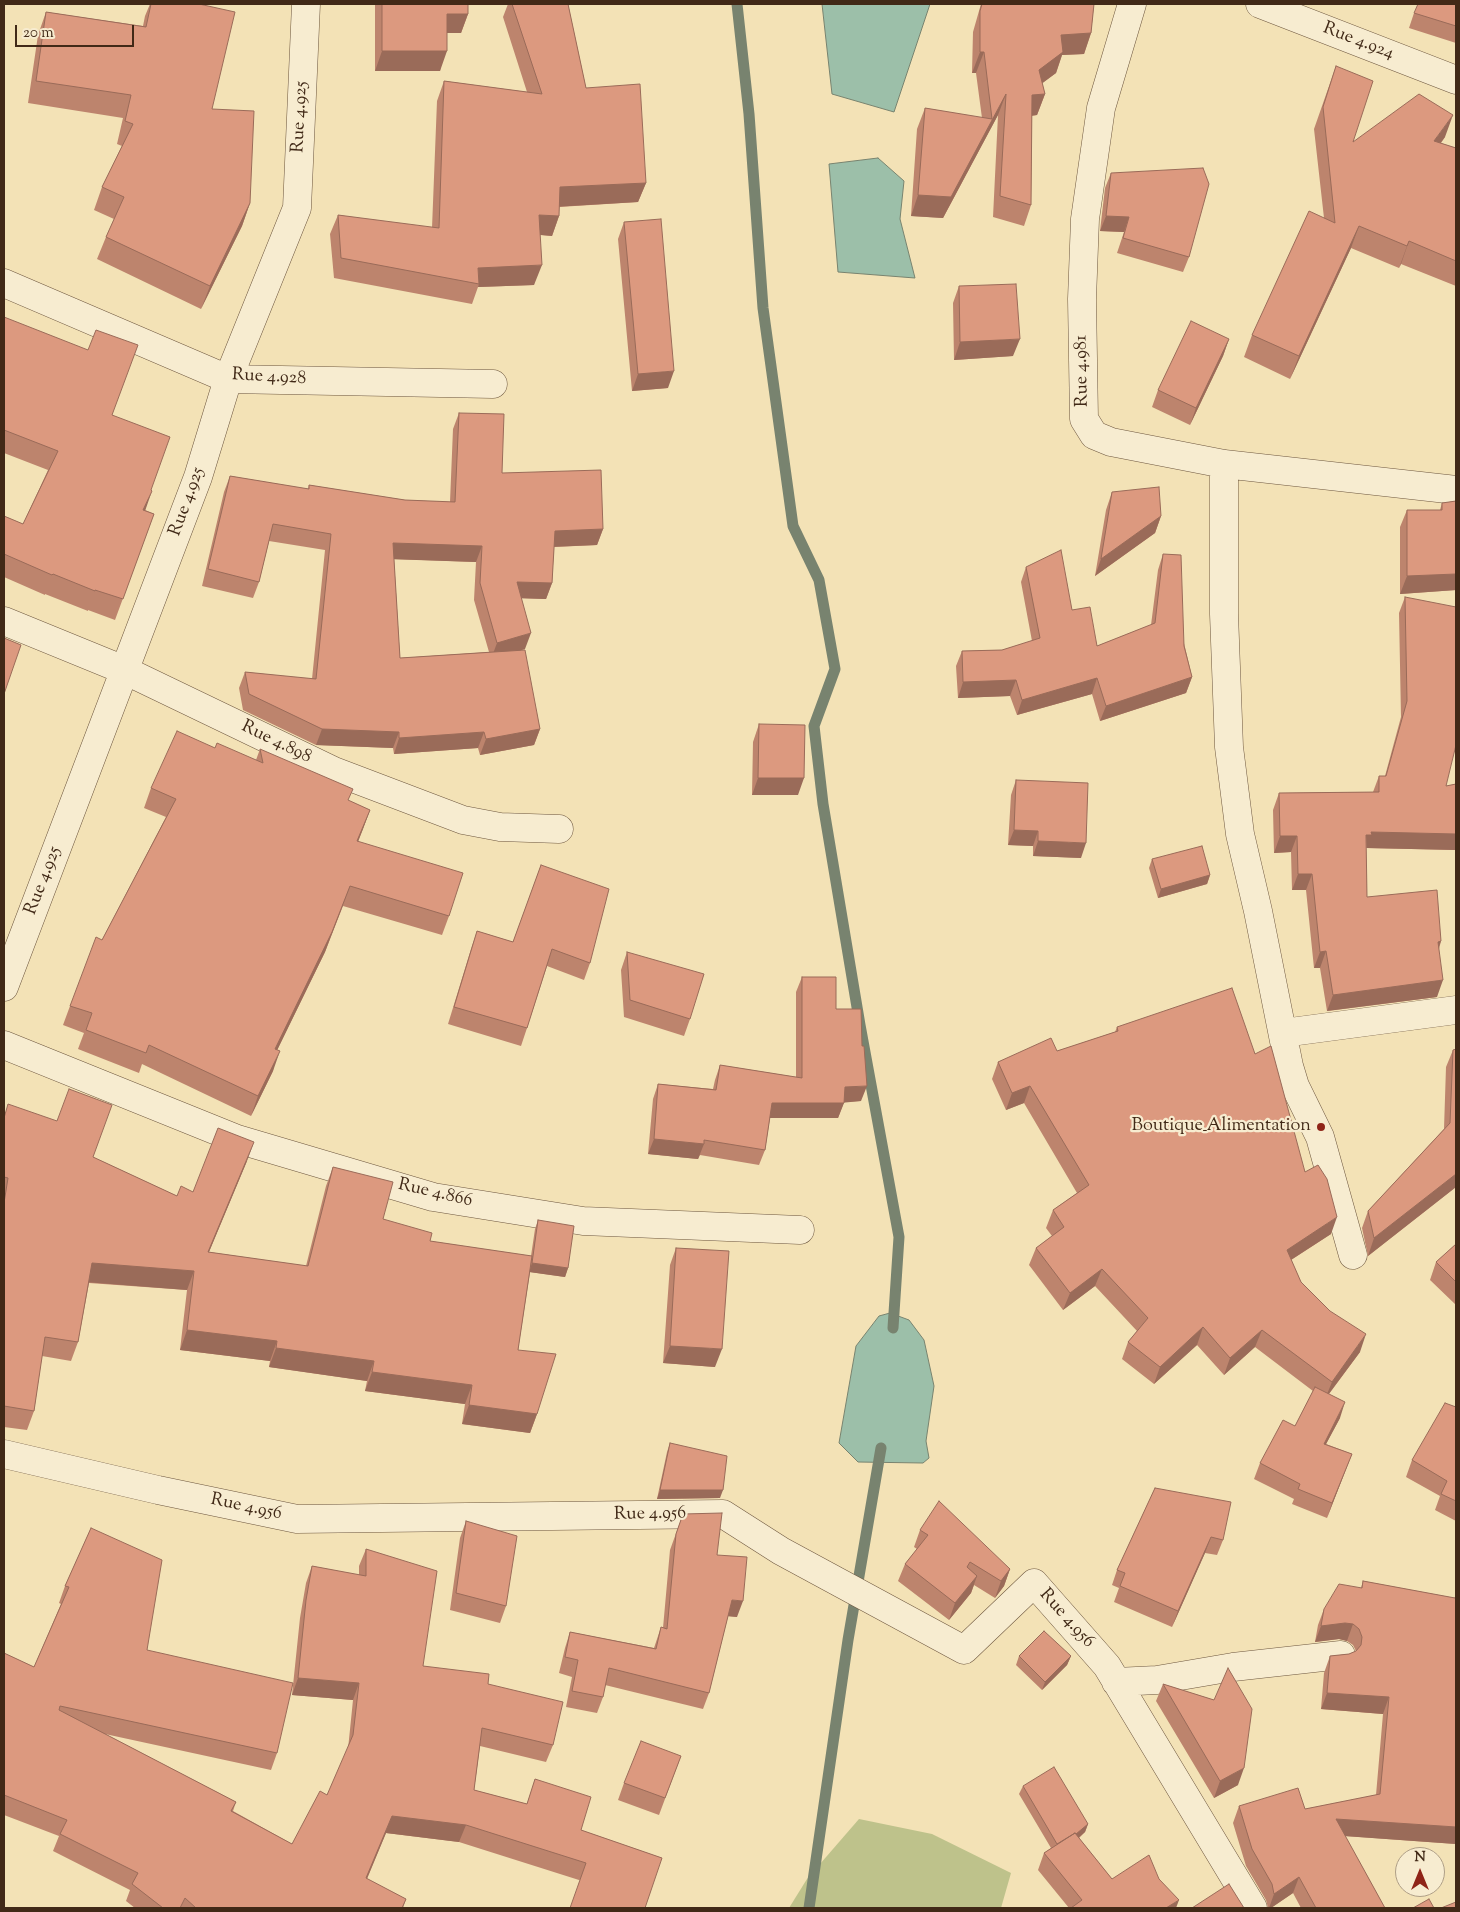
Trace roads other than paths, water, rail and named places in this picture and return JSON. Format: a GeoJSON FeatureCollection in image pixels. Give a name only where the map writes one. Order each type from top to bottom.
{"type":"FeatureCollection","features":[{"type":"Feature","properties":{"kind":"street","name":"Rue 4.925"},"geometry":{"type":"LineString","coordinates":[[6,976],[198,477],[228,379],[298,208],[306,4]]}},
{"type":"Feature","properties":{"kind":"street","name":"Rue 4.981"},"geometry":{"type":"LineString","coordinates":[[1132,4],[1101,108],[1084,219],[1082,299],[1084,418],[1094,435],[1111,442],[1224,464],[1456,490]]}},
{"type":"Feature","properties":{"kind":"street","name":"Rue 4.924"},"geometry":{"type":"LineString","coordinates":[[1260,4],[1456,80]]}},
{"type":"Feature","properties":{"kind":"street","name":"Rue 4.928"},"geometry":{"type":"LineString","coordinates":[[4,283],[228,379],[493,384]]}},
{"type":"Feature","properties":{"kind":"street"},"geometry":{"type":"LineString","coordinates":[[1224,464],[1224,614],[1229,747],[1240,834],[1289,1066],[1295,1086],[1320,1137],[1353,1254]]}},
{"type":"Feature","properties":{"kind":"street","name":"Rue 4.898"},"geometry":{"type":"LineString","coordinates":[[4,621],[124,670],[334,771],[463,820],[500,827],[559,829]]}},
{"type":"Feature","properties":{"kind":"street"},"geometry":{"type":"LineString","coordinates":[[1283,1033],[1456,1010]]}},
{"type":"Feature","properties":{"kind":"street","name":"Rue 4.866"},"geometry":{"type":"LineString","coordinates":[[4,1045],[237,1139],[433,1197],[583,1221],[800,1230]]}},
{"type":"Feature","properties":{"kind":"street","name":"Rue 4.956"},"geometry":{"type":"LineString","coordinates":[[4,1454],[158,1490],[298,1519],[723,1514],[780,1551],[964,1650],[1034,1583],[1107,1666],[1253,1908]]}},
{"type":"Feature","properties":{"kind":"street"},"geometry":{"type":"LineString","coordinates":[[1116,1682],[1157,1680],[1233,1667],[1341,1655]]}},
{"type":"Feature","properties":{"kind":"waterway"},"geometry":{"type":"LineString","coordinates":[[737,4],[749,114],[763,308],[793,526],[819,580],[835,669],[814,726],[823,804],[860,1025],[899,1237],[893,1328]]}},
{"type":"Feature","properties":{"kind":"waterway"},"geometry":{"type":"LineString","coordinates":[[809,1908],[848,1640],[881,1448]]}},
{"type":"Feature","properties":{"kind":"place","name":"Boutique_Alimentation"},"geometry":{"type":"Point","coordinates":[1321,1127]}}]}
